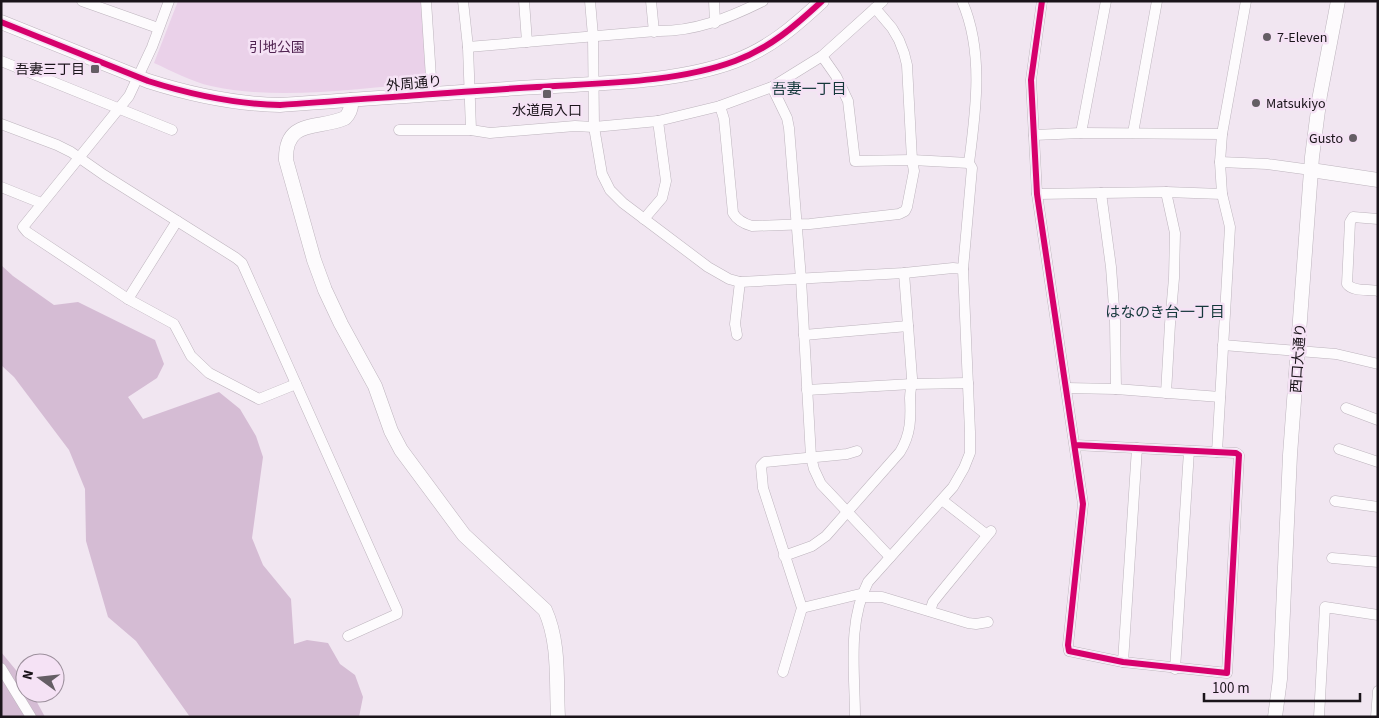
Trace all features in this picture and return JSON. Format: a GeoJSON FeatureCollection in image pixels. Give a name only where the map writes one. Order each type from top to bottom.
{"type":"FeatureCollection","features":[{"type":"Feature","properties":{"kind":"street"},"geometry":{"type":"LineString","coordinates":[[82,1],[101,4],[158,28]]}},
{"type":"Feature","properties":{"kind":"street"},"geometry":{"type":"LineString","coordinates":[[169,1],[129,96],[23,227],[27,232],[128,299],[174,324],[191,356],[209,373],[259,399],[296,384]]}},
{"type":"Feature","properties":{"kind":"street"},"geometry":{"type":"LineString","coordinates":[[426,1],[432,94]]}},
{"type":"Feature","properties":{"kind":"street"},"geometry":{"type":"LineString","coordinates":[[463,1],[468,47],[471,130]]}},
{"type":"Feature","properties":{"kind":"street"},"geometry":{"type":"LineString","coordinates":[[524,1],[527,42]]}},
{"type":"Feature","properties":{"kind":"street"},"geometry":{"type":"LineString","coordinates":[[590,1],[593,36],[594,126],[605,182],[615,196],[708,267],[729,279],[740,282],[904,273],[953,268],[963,269]]}},
{"type":"Feature","properties":{"kind":"street"},"geometry":{"type":"LineString","coordinates":[[651,1],[654,32]]}},
{"type":"Feature","properties":{"kind":"street"},"geometry":{"type":"LineString","coordinates":[[714,1],[715,23]]}},
{"type":"Feature","properties":{"kind":"street"},"geometry":{"type":"LineString","coordinates":[[468,47],[593,36],[676,32],[715,23],[763,1]]}},
{"type":"Feature","properties":{"kind":"street","name":"外周通り"},"geometry":{"type":"LineString","coordinates":[[1,22],[138,76],[193,95],[235,102],[280,105],[660,78],[691,73],[734,61],[764,48],[793,28],[822,1]]}},
{"type":"Feature","properties":{"kind":"street"},"geometry":{"type":"LineString","coordinates":[[855,717],[854,627],[868,582],[942,500],[960,476],[970,453],[963,269],[972,168],[969,163],[975,115],[975,60],[969,18],[962,1]]}},
{"type":"Feature","properties":{"kind":"street"},"geometry":{"type":"LineString","coordinates":[[1042,1],[1030,80],[1037,194],[1083,504],[1068,645],[1069,651],[1123,662],[1226,673],[1240,455],[1236,453],[1075,445]]}},
{"type":"Feature","properties":{"kind":"street"},"geometry":{"type":"LineString","coordinates":[[1081,133],[1106,1]]}},
{"type":"Feature","properties":{"kind":"street"},"geometry":{"type":"LineString","coordinates":[[1133,133],[1157,1]]}},
{"type":"Feature","properties":{"kind":"street"},"geometry":{"type":"LineString","coordinates":[[1217,452],[1230,227],[1222,194],[1220,162],[1222,134],[1246,1]]}},
{"type":"Feature","properties":{"kind":"street","name":"西口大通り"},"geometry":{"type":"LineString","coordinates":[[1275,717],[1280,679],[1290,455],[1311,170],[1320,95],[1338,1]]}},
{"type":"Feature","properties":{"kind":"street"},"geometry":{"type":"LineString","coordinates":[[399,130],[471,130],[490,133],[594,126],[658,121],[720,106],[772,87],[822,56],[879,5],[899,40],[907,65],[914,171],[905,211],[899,214],[810,224],[752,226],[736,217],[732,203],[724,119],[720,106]]}},
{"type":"Feature","properties":{"kind":"street"},"geometry":{"type":"LineString","coordinates":[[822,56],[836,76],[848,101],[855,161],[912,160],[969,163]]}},
{"type":"Feature","properties":{"kind":"street"},"geometry":{"type":"LineString","coordinates":[[1,61],[172,130]]}},
{"type":"Feature","properties":{"kind":"street"},"geometry":{"type":"LineString","coordinates":[[772,87],[787,118],[789,128],[801,279],[810,457],[821,484],[890,557]]}},
{"type":"Feature","properties":{"kind":"street"},"geometry":{"type":"LineString","coordinates":[[351,100],[349,114],[345,118],[298,130],[292,135],[288,143],[286,160],[314,260],[332,308],[375,386],[391,431],[401,450],[464,535],[545,610],[555,640],[558,717]]}},
{"type":"Feature","properties":{"kind":"street"},"geometry":{"type":"LineString","coordinates":[[644,219],[662,198],[666,181],[658,121]]}},
{"type":"Feature","properties":{"kind":"street"},"geometry":{"type":"LineString","coordinates":[[1,124],[57,145],[79,157],[242,263],[397,610],[397,614],[348,636]]}},
{"type":"Feature","properties":{"kind":"street"},"geometry":{"type":"LineString","coordinates":[[1034,135],[1081,133],[1222,134]]}},
{"type":"Feature","properties":{"kind":"street"},"geometry":{"type":"LineString","coordinates":[[1220,162],[1267,164],[1378,180]]}},
{"type":"Feature","properties":{"kind":"street"},"geometry":{"type":"LineString","coordinates":[[1,187],[41,203]]}},
{"type":"Feature","properties":{"kind":"street"},"geometry":{"type":"LineString","coordinates":[[1037,194],[1166,192],[1222,194]]}},
{"type":"Feature","properties":{"kind":"street"},"geometry":{"type":"LineString","coordinates":[[1166,192],[1175,233],[1175,260],[1166,393]]}},
{"type":"Feature","properties":{"kind":"street"},"geometry":{"type":"LineString","coordinates":[[1101,193],[1111,267],[1115,321],[1116,389]]}},
{"type":"Feature","properties":{"kind":"street"},"geometry":{"type":"LineString","coordinates":[[1378,219],[1358,216],[1353,217],[1350,222],[1347,284],[1354,289],[1378,290]]}},
{"type":"Feature","properties":{"kind":"street"},"geometry":{"type":"LineString","coordinates":[[128,299],[177,221]]}},
{"type":"Feature","properties":{"kind":"street"},"geometry":{"type":"LineString","coordinates":[[784,556],[818,542],[826,536],[903,446],[911,420],[910,396],[912,384],[904,273]]}},
{"type":"Feature","properties":{"kind":"street"},"geometry":{"type":"LineString","coordinates":[[738,335],[736,324],[740,282]]}},
{"type":"Feature","properties":{"kind":"street"},"geometry":{"type":"LineString","coordinates":[[804,336],[908,326]]}},
{"type":"Feature","properties":{"kind":"street"},"geometry":{"type":"LineString","coordinates":[[1223,344],[1298,349],[1336,354],[1378,364]]}},
{"type":"Feature","properties":{"kind":"street"},"geometry":{"type":"LineString","coordinates":[[807,390],[968,383]]}},
{"type":"Feature","properties":{"kind":"street"},"geometry":{"type":"LineString","coordinates":[[1066,388],[1116,389],[1220,397]]}},
{"type":"Feature","properties":{"kind":"street"},"geometry":{"type":"LineString","coordinates":[[1346,408],[1378,420]]}},
{"type":"Feature","properties":{"kind":"street"},"geometry":{"type":"LineString","coordinates":[[1123,662],[1137,448]]}},
{"type":"Feature","properties":{"kind":"street"},"geometry":{"type":"LineString","coordinates":[[1339,449],[1378,462]]}},
{"type":"Feature","properties":{"kind":"street"},"geometry":{"type":"LineString","coordinates":[[783,672],[802,608],[762,488],[761,466],[765,462],[847,454],[857,451]]}},
{"type":"Feature","properties":{"kind":"street"},"geometry":{"type":"LineString","coordinates":[[1175,669],[1189,451]]}},
{"type":"Feature","properties":{"kind":"street"},"geometry":{"type":"LineString","coordinates":[[930,611],[933,602],[940,592],[989,533],[942,500]]}},
{"type":"Feature","properties":{"kind":"street"},"geometry":{"type":"LineString","coordinates":[[1334,501],[1378,507]]}},
{"type":"Feature","properties":{"kind":"street"},"geometry":{"type":"LineString","coordinates":[[1332,558],[1378,562]]}},
{"type":"Feature","properties":{"kind":"street"},"geometry":{"type":"LineString","coordinates":[[802,608],[860,594],[862,597],[882,597],[968,623],[988,622]]}},
{"type":"Feature","properties":{"kind":"street"},"geometry":{"type":"LineString","coordinates":[[1319,717],[1325,607],[1378,615]]}},
{"type":"Feature","properties":{"kind":"street"},"geometry":{"type":"LineString","coordinates":[[1,668],[31,717]]}},
{"type":"Feature","properties":{"kind":"street"},"geometry":{"type":"LineString","coordinates":[[1376,717],[1378,691]]}},
{"type":"Feature","properties":{"kind":"green space","name":"引地公園"},"geometry":{"type":"Polygon","coordinates":[[[178,1],[423,1],[428,83],[319,92],[264,93],[211,86],[197,82],[154,63],[178,1]]]}},
{"type":"Feature","properties":{"kind":"shaded area"},"geometry":{"type":"Polygon","coordinates":[[[1,265],[13,276],[54,305],[78,302],[155,340],[164,364],[157,378],[128,397],[143,419],[219,392],[240,409],[256,436],[263,457],[252,538],[263,565],[291,599],[294,644],[307,640],[328,643],[340,664],[355,675],[363,697],[359,717],[190,717],[136,641],[108,617],[86,541],[85,489],[69,450],[14,377],[1,365],[1,265]]]}},
{"type":"Feature","properties":{"kind":"shaded area"},"geometry":{"type":"Polygon","coordinates":[[[1,652],[15,669],[15,703],[37,703],[45,717],[1,717],[1,652]]]}},
{"type":"Feature","properties":{"kind":"cycle path"},"geometry":{"type":"LineString","coordinates":[[1,22],[164,86],[230,101],[280,105],[612,83],[688,74],[735,61],[760,50],[792,28],[822,1]]}},
{"type":"Feature","properties":{"kind":"cycle path"},"geometry":{"type":"LineString","coordinates":[[1042,1],[1031,80],[1037,194],[1083,504],[1068,645],[1069,651],[1123,662],[1227,673],[1239,455],[1236,453],[1075,445]]}},
{"type":"Feature","properties":{"kind":"place","name":"7-Eleven"},"geometry":{"type":"Point","coordinates":[1267,37]}},
{"type":"Feature","properties":{"kind":"place","name":"吾妻三丁目"},"geometry":{"type":"Point","coordinates":[95,69]}},
{"type":"Feature","properties":{"kind":"place","name":"水道局入口"},"geometry":{"type":"Point","coordinates":[547,94]}},
{"type":"Feature","properties":{"kind":"place","name":"Matsukiyo"},"geometry":{"type":"Point","coordinates":[1256,103]}},
{"type":"Feature","properties":{"kind":"place","name":"Gusto"},"geometry":{"type":"Point","coordinates":[1353,138]}},
{"type":"Feature","properties":{"kind":"district","name":"吾妻一丁目"},"geometry":{"type":"Point","coordinates":[809,89]}},
{"type":"Feature","properties":{"kind":"district","name":"はなのき台一丁目"},"geometry":{"type":"Point","coordinates":[1165,312]}}]}
